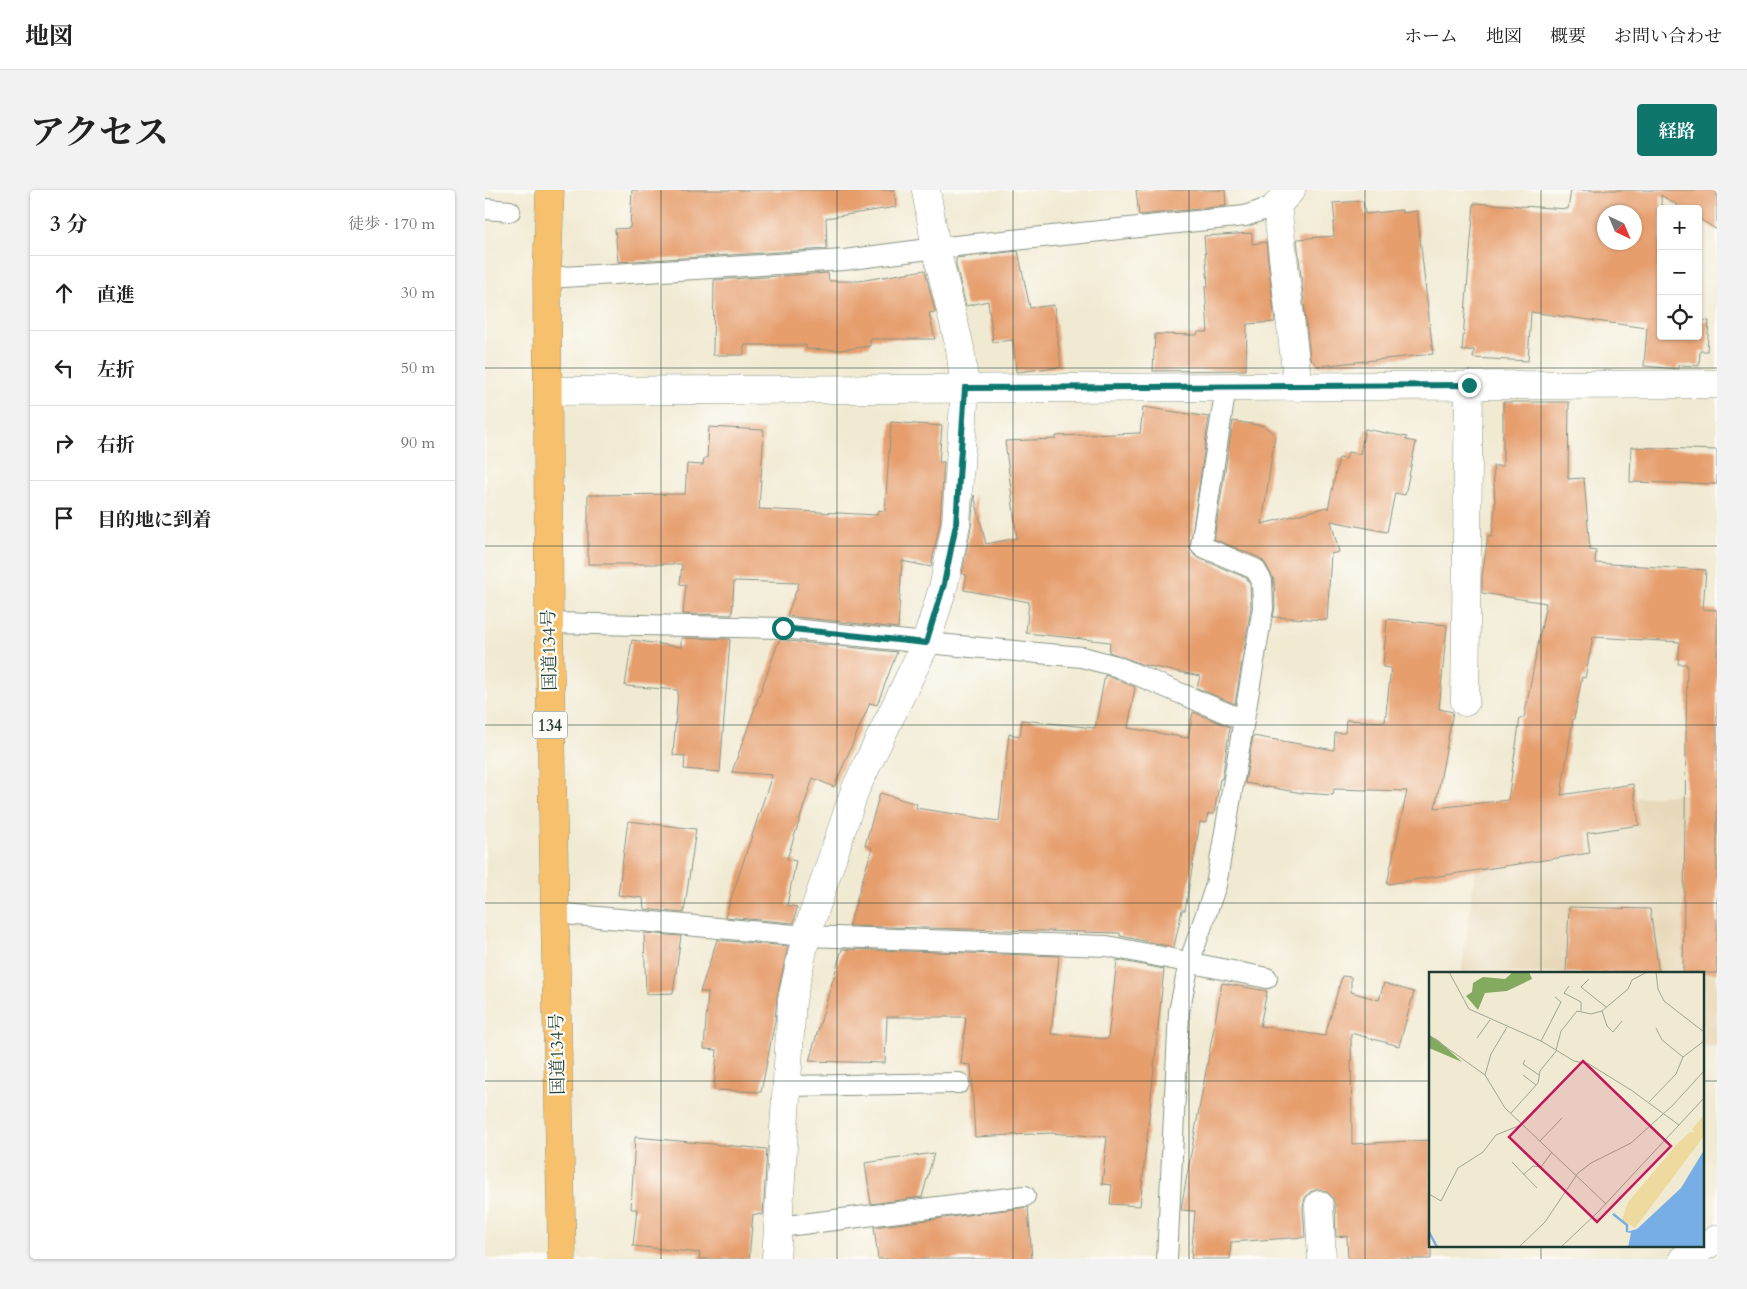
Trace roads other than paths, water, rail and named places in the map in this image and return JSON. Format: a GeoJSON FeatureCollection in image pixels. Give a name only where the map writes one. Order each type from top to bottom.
{"type":"FeatureCollection","features":[{"type":"Feature","properties":{"kind":"highway","name":"国道134号"},"geometry":{"type":"LineString","coordinates":[[550,190],[547,278],[549,623],[562,1259]]}},
{"type":"Feature","properties":{"kind":"street"},"geometry":{"type":"LineString","coordinates":[[776,1259],[792,1000],[807,936],[855,790],[926,643],[944,584],[956,524],[965,388],[960,348],[936,248],[926,190]]}},
{"type":"Feature","properties":{"kind":"street"},"geometry":{"type":"LineString","coordinates":[[1284,197],[1298,387]]}},
{"type":"Feature","properties":{"kind":"street"},"geometry":{"type":"LineString","coordinates":[[548,391],[1469,385],[1715,377]]}},
{"type":"Feature","properties":{"kind":"street"},"geometry":{"type":"LineString","coordinates":[[1465,702],[1469,385]]}},
{"type":"Feature","properties":{"kind":"street"},"geometry":{"type":"LineString","coordinates":[[1319,1205],[1322,1259]]}},
{"type":"Feature","properties":{"kind":"street"},"geometry":{"type":"LineString","coordinates":[[1683,1259],[1717,1240]]}},
{"type":"Feature","properties":{"kind":"lane"},"geometry":{"type":"LineString","coordinates":[[547,278],[844,260],[936,248],[1245,216],[1284,197]]}},
{"type":"Feature","properties":{"kind":"lane"},"geometry":{"type":"LineString","coordinates":[[485,209],[510,211]]}},
{"type":"Feature","properties":{"kind":"lane"},"geometry":{"type":"LineString","coordinates":[[1167,1259],[1179,1012],[1189,963],[1216,884],[1263,608],[1262,581],[1255,569],[1201,546],[1226,387]]}},
{"type":"Feature","properties":{"kind":"lane"},"geometry":{"type":"LineString","coordinates":[[549,623],[783,628],[926,643],[1082,656],[1117,666],[1243,720]]}},
{"type":"Feature","properties":{"kind":"lane"},"geometry":{"type":"LineString","coordinates":[[554,912],[807,936],[1107,946],[1267,978]]}},
{"type":"Feature","properties":{"kind":"lane"},"geometry":{"type":"LineString","coordinates":[[788,1086],[959,1083]]}},
{"type":"Feature","properties":{"kind":"lane"},"geometry":{"type":"LineString","coordinates":[[779,1227],[1025,1196]]}}]}
